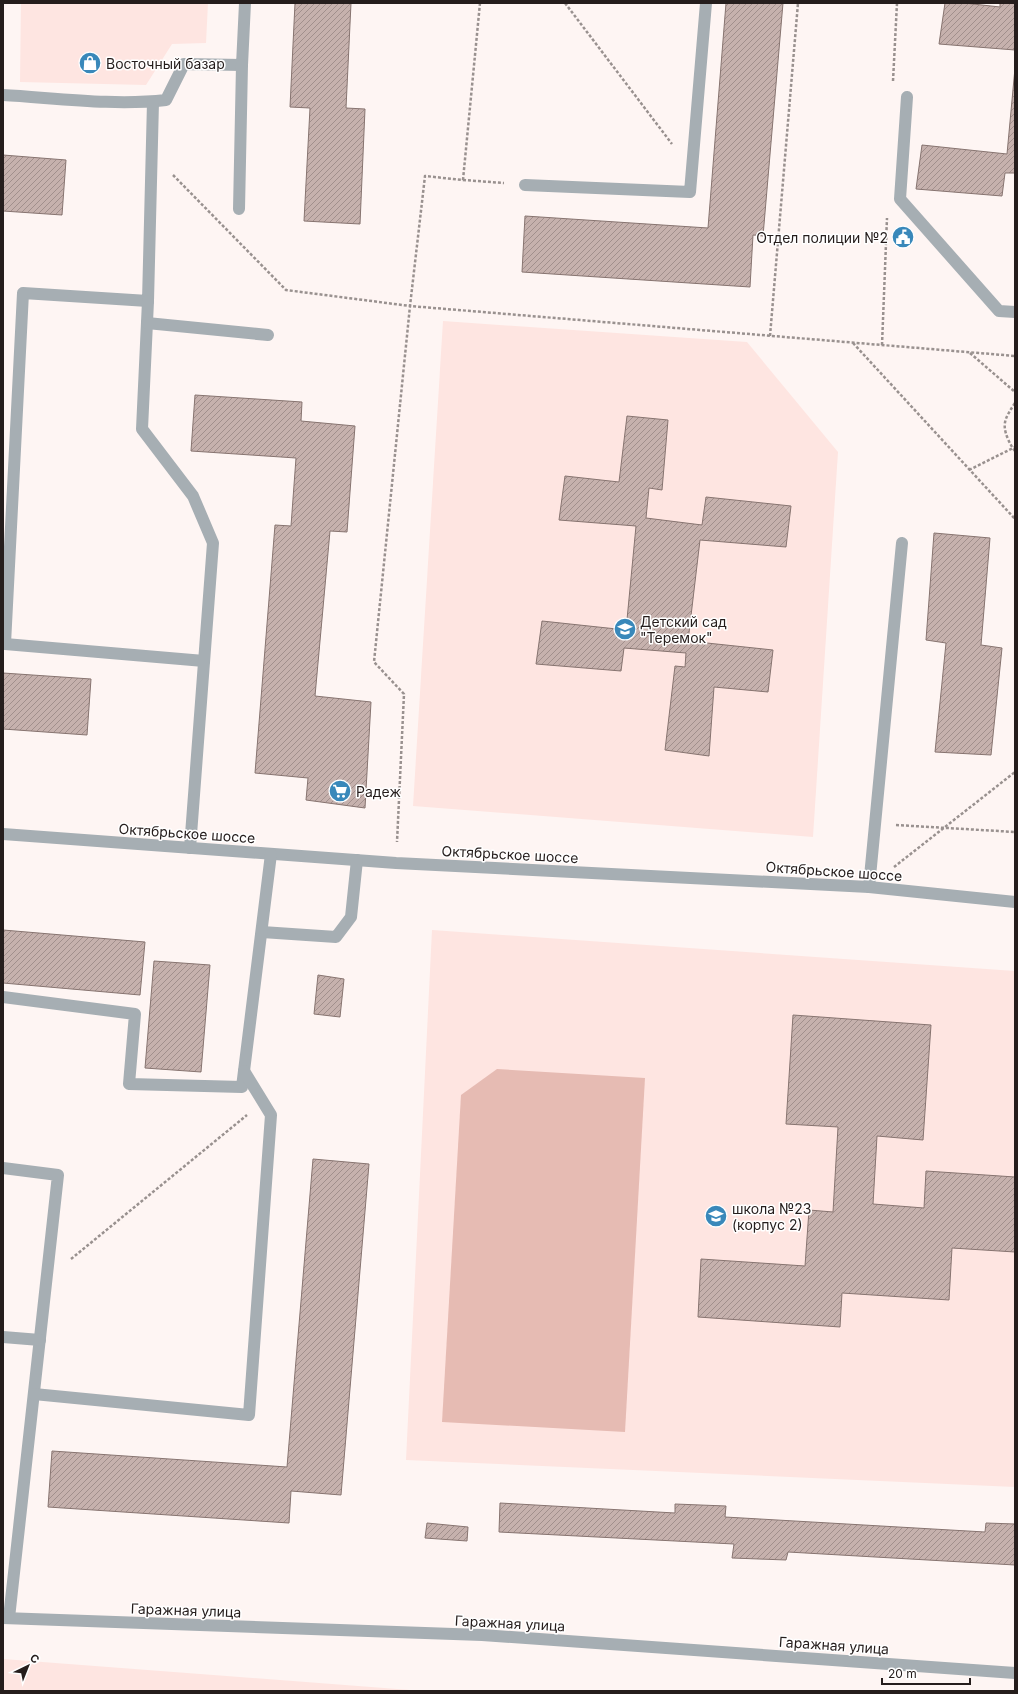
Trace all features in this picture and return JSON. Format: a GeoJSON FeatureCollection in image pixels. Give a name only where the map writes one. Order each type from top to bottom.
{"type":"FeatureCollection","features":[{"type":"Feature","properties":{"kind":"street"},"geometry":{"type":"LineString","coordinates":[[239,209],[244,3]]}},
{"type":"Feature","properties":{"kind":"street"},"geometry":{"type":"LineString","coordinates":[[525,185],[690,192],[706,3]]}},
{"type":"Feature","properties":{"kind":"street"},"geometry":{"type":"LineString","coordinates":[[3,95],[153,102],[166,100],[184,64],[242,65]]}},
{"type":"Feature","properties":{"kind":"street"},"geometry":{"type":"LineString","coordinates":[[907,97],[900,199],[999,311],[1015,312]]}},
{"type":"Feature","properties":{"kind":"street"},"geometry":{"type":"LineString","coordinates":[[153,102],[148,301],[142,429],[193,496],[213,543],[190,848]]}},
{"type":"Feature","properties":{"kind":"street"},"geometry":{"type":"LineString","coordinates":[[148,301],[23,293],[5,644],[204,661]]}},
{"type":"Feature","properties":{"kind":"street"},"geometry":{"type":"LineString","coordinates":[[147,323],[268,335]]}},
{"type":"Feature","properties":{"kind":"street"},"geometry":{"type":"LineString","coordinates":[[869,887],[902,543]]}},
{"type":"Feature","properties":{"kind":"street","name":"Октябрьское шоссе"},"geometry":{"type":"LineString","coordinates":[[3,834],[396,863],[869,887],[1015,902]]}},
{"type":"Feature","properties":{"kind":"street"},"geometry":{"type":"LineString","coordinates":[[3,997],[135,1014],[128,1084],[242,1087],[271,854]]}},
{"type":"Feature","properties":{"kind":"street"},"geometry":{"type":"LineString","coordinates":[[262,932],[336,937],[351,917],[357,860]]}},
{"type":"Feature","properties":{"kind":"street"},"geometry":{"type":"LineString","coordinates":[[34,1394],[249,1415],[271,1115],[244,1071]]}},
{"type":"Feature","properties":{"kind":"street"},"geometry":{"type":"LineString","coordinates":[[3,1168],[58,1175],[34,1394],[6,1618]]}},
{"type":"Feature","properties":{"kind":"street"},"geometry":{"type":"LineString","coordinates":[[3,1337],[40,1340]]}},
{"type":"Feature","properties":{"kind":"street","name":"Гаражная улица"},"geometry":{"type":"LineString","coordinates":[[6,1618],[482,1635],[1015,1673]]}},
{"type":"Feature","properties":{"kind":"path"},"geometry":{"type":"LineString","coordinates":[[463,180],[480,3]]}},
{"type":"Feature","properties":{"kind":"path"},"geometry":{"type":"LineString","coordinates":[[565,3],[692,171]]}},
{"type":"Feature","properties":{"kind":"path"},"geometry":{"type":"LineString","coordinates":[[770,336],[798,3]]}},
{"type":"Feature","properties":{"kind":"path"},"geometry":{"type":"LineString","coordinates":[[152,153],[286,290],[410,306],[1015,356]]}},
{"type":"Feature","properties":{"kind":"path"},"geometry":{"type":"LineString","coordinates":[[396,863],[404,694],[374,662],[410,306],[426,176],[525,185]]}},
{"type":"Feature","properties":{"kind":"path"},"geometry":{"type":"LineString","coordinates":[[852,343],[1015,519]]}},
{"type":"Feature","properties":{"kind":"path"},"geometry":{"type":"LineString","coordinates":[[969,352],[1015,392]]}},
{"type":"Feature","properties":{"kind":"path"},"geometry":{"type":"LineString","coordinates":[[1015,402],[1008,414],[1004,429],[1015,451]]}},
{"type":"Feature","properties":{"kind":"path"},"geometry":{"type":"LineString","coordinates":[[969,470],[1014,448]]}},
{"type":"Feature","properties":{"kind":"path"},"geometry":{"type":"LineString","coordinates":[[869,887],[1015,772]]}},
{"type":"Feature","properties":{"kind":"path"},"geometry":{"type":"LineString","coordinates":[[876,821],[894,825],[1015,832]]}},
{"type":"Feature","properties":{"kind":"path"},"geometry":{"type":"LineString","coordinates":[[46,1279],[263,1102]]}},
{"type":"Feature","properties":{"kind":"shaded area","name":"Восточный базар"},"geometry":{"type":"Polygon","coordinates":[[[21,3],[208,3],[206,43],[172,44],[146,85],[20,82],[21,3]]]}},
{"type":"Feature","properties":{"kind":"shaded area","name":"Детский сад \"Теремок\""},"geometry":{"type":"Polygon","coordinates":[[[443,321],[747,342],[838,452],[813,837],[413,806],[443,321]]]}},
{"type":"Feature","properties":{"kind":"shaded area","name":"школа №23 (корпус 2)"},"geometry":{"type":"Polygon","coordinates":[[[432,930],[1015,971],[1015,1487],[406,1460],[432,930]]]}},
{"type":"Feature","properties":{"kind":"shaded area"},"geometry":{"type":"Polygon","coordinates":[[[497,1069],[645,1078],[625,1432],[442,1422],[461,1095],[497,1069]]]}},
{"type":"Feature","properties":{"kind":"shaded area"},"geometry":{"type":"Polygon","coordinates":[[[3,1659],[423,1691],[3,1691],[3,1659]]]}},
{"type":"Feature","properties":{"kind":"building"},"geometry":{"type":"Polygon","coordinates":[[[295,3],[351,3],[346,108],[365,109],[360,224],[304,221],[310,108],[290,107],[295,3]]]}},
{"type":"Feature","properties":{"kind":"building"},"geometry":{"type":"Polygon","coordinates":[[[726,3],[783,3],[763,236],[753,235],[750,287],[522,272],[525,216],[708,228],[726,3]]]}},
{"type":"Feature","properties":{"kind":"building"},"geometry":{"type":"Polygon","coordinates":[[[945,3],[964,3],[1000,7],[1000,3],[1015,3],[1015,50],[939,44],[945,3]]]}},
{"type":"Feature","properties":{"kind":"building"},"geometry":{"type":"Polygon","coordinates":[[[1015,68],[1015,173],[1005,173],[1002,196],[916,189],[922,145],[1007,154],[1015,68]]]}},
{"type":"Feature","properties":{"kind":"building"},"geometry":{"type":"Polygon","coordinates":[[[3,155],[66,160],[62,215],[3,211],[3,155]]]}},
{"type":"Feature","properties":{"kind":"building"},"geometry":{"type":"Polygon","coordinates":[[[195,395],[302,402],[301,421],[355,426],[347,532],[330,531],[315,696],[371,702],[365,808],[306,800],[308,778],[255,773],[275,525],[291,526],[296,458],[191,451],[195,395]]]}},
{"type":"Feature","properties":{"kind":"building"},"geometry":{"type":"Polygon","coordinates":[[[627,416],[668,420],[662,490],[649,488],[646,518],[702,525],[706,497],[791,506],[786,547],[700,540],[688,641],[773,650],[768,692],[714,687],[709,756],[665,750],[675,666],[685,667],[686,653],[624,648],[621,671],[536,664],[542,621],[626,630],[636,526],[559,520],[565,476],[619,482],[627,416]]]}},
{"type":"Feature","properties":{"kind":"building"},"geometry":{"type":"Polygon","coordinates":[[[934,533],[990,538],[981,645],[1002,648],[991,755],[935,752],[946,643],[926,640],[934,533]]]}},
{"type":"Feature","properties":{"kind":"building"},"geometry":{"type":"Polygon","coordinates":[[[3,673],[91,679],[87,735],[3,729],[3,673]]]}},
{"type":"Feature","properties":{"kind":"building"},"geometry":{"type":"Polygon","coordinates":[[[3,930],[145,942],[140,995],[3,983],[3,930]]]}},
{"type":"Feature","properties":{"kind":"building"},"geometry":{"type":"Polygon","coordinates":[[[154,961],[210,965],[201,1072],[145,1068],[154,961]]]}},
{"type":"Feature","properties":{"kind":"building"},"geometry":{"type":"Polygon","coordinates":[[[318,975],[344,979],[340,1017],[314,1014],[318,975]]]}},
{"type":"Feature","properties":{"kind":"building"},"geometry":{"type":"Polygon","coordinates":[[[793,1015],[931,1025],[923,1140],[877,1136],[873,1204],[924,1208],[926,1171],[1015,1177],[1015,1252],[952,1248],[949,1300],[842,1293],[840,1327],[698,1317],[701,1259],[805,1266],[809,1210],[833,1212],[838,1127],[786,1124],[793,1015]]]}},
{"type":"Feature","properties":{"kind":"building"},"geometry":{"type":"Polygon","coordinates":[[[313,1159],[369,1164],[341,1495],[291,1491],[289,1523],[48,1507],[52,1451],[287,1467],[313,1159]]]}},
{"type":"Feature","properties":{"kind":"building"},"geometry":{"type":"Polygon","coordinates":[[[500,1503],[675,1513],[675,1504],[726,1506],[725,1517],[985,1532],[986,1523],[1015,1524],[1015,1565],[788,1552],[786,1560],[732,1558],[734,1544],[499,1532],[500,1503]]]}},
{"type":"Feature","properties":{"kind":"building"},"geometry":{"type":"Polygon","coordinates":[[[427,1523],[468,1527],[467,1541],[425,1538],[427,1523]]]}},
{"type":"Feature","properties":{"kind":"place","name":"Восточный базар"},"geometry":{"type":"Point","coordinates":[90,63]}},
{"type":"Feature","properties":{"kind":"place","name":"Отдел полиции №2"},"geometry":{"type":"Point","coordinates":[903,237]}},
{"type":"Feature","properties":{"kind":"place","name":"Детский сад \"Теремок\""},"geometry":{"type":"Point","coordinates":[625,629]}},
{"type":"Feature","properties":{"kind":"place","name":"Радеж"},"geometry":{"type":"Point","coordinates":[340,791]}},
{"type":"Feature","properties":{"kind":"place","name":"школа №23 (корпус 2)"},"geometry":{"type":"Point","coordinates":[716,1216]}}]}
